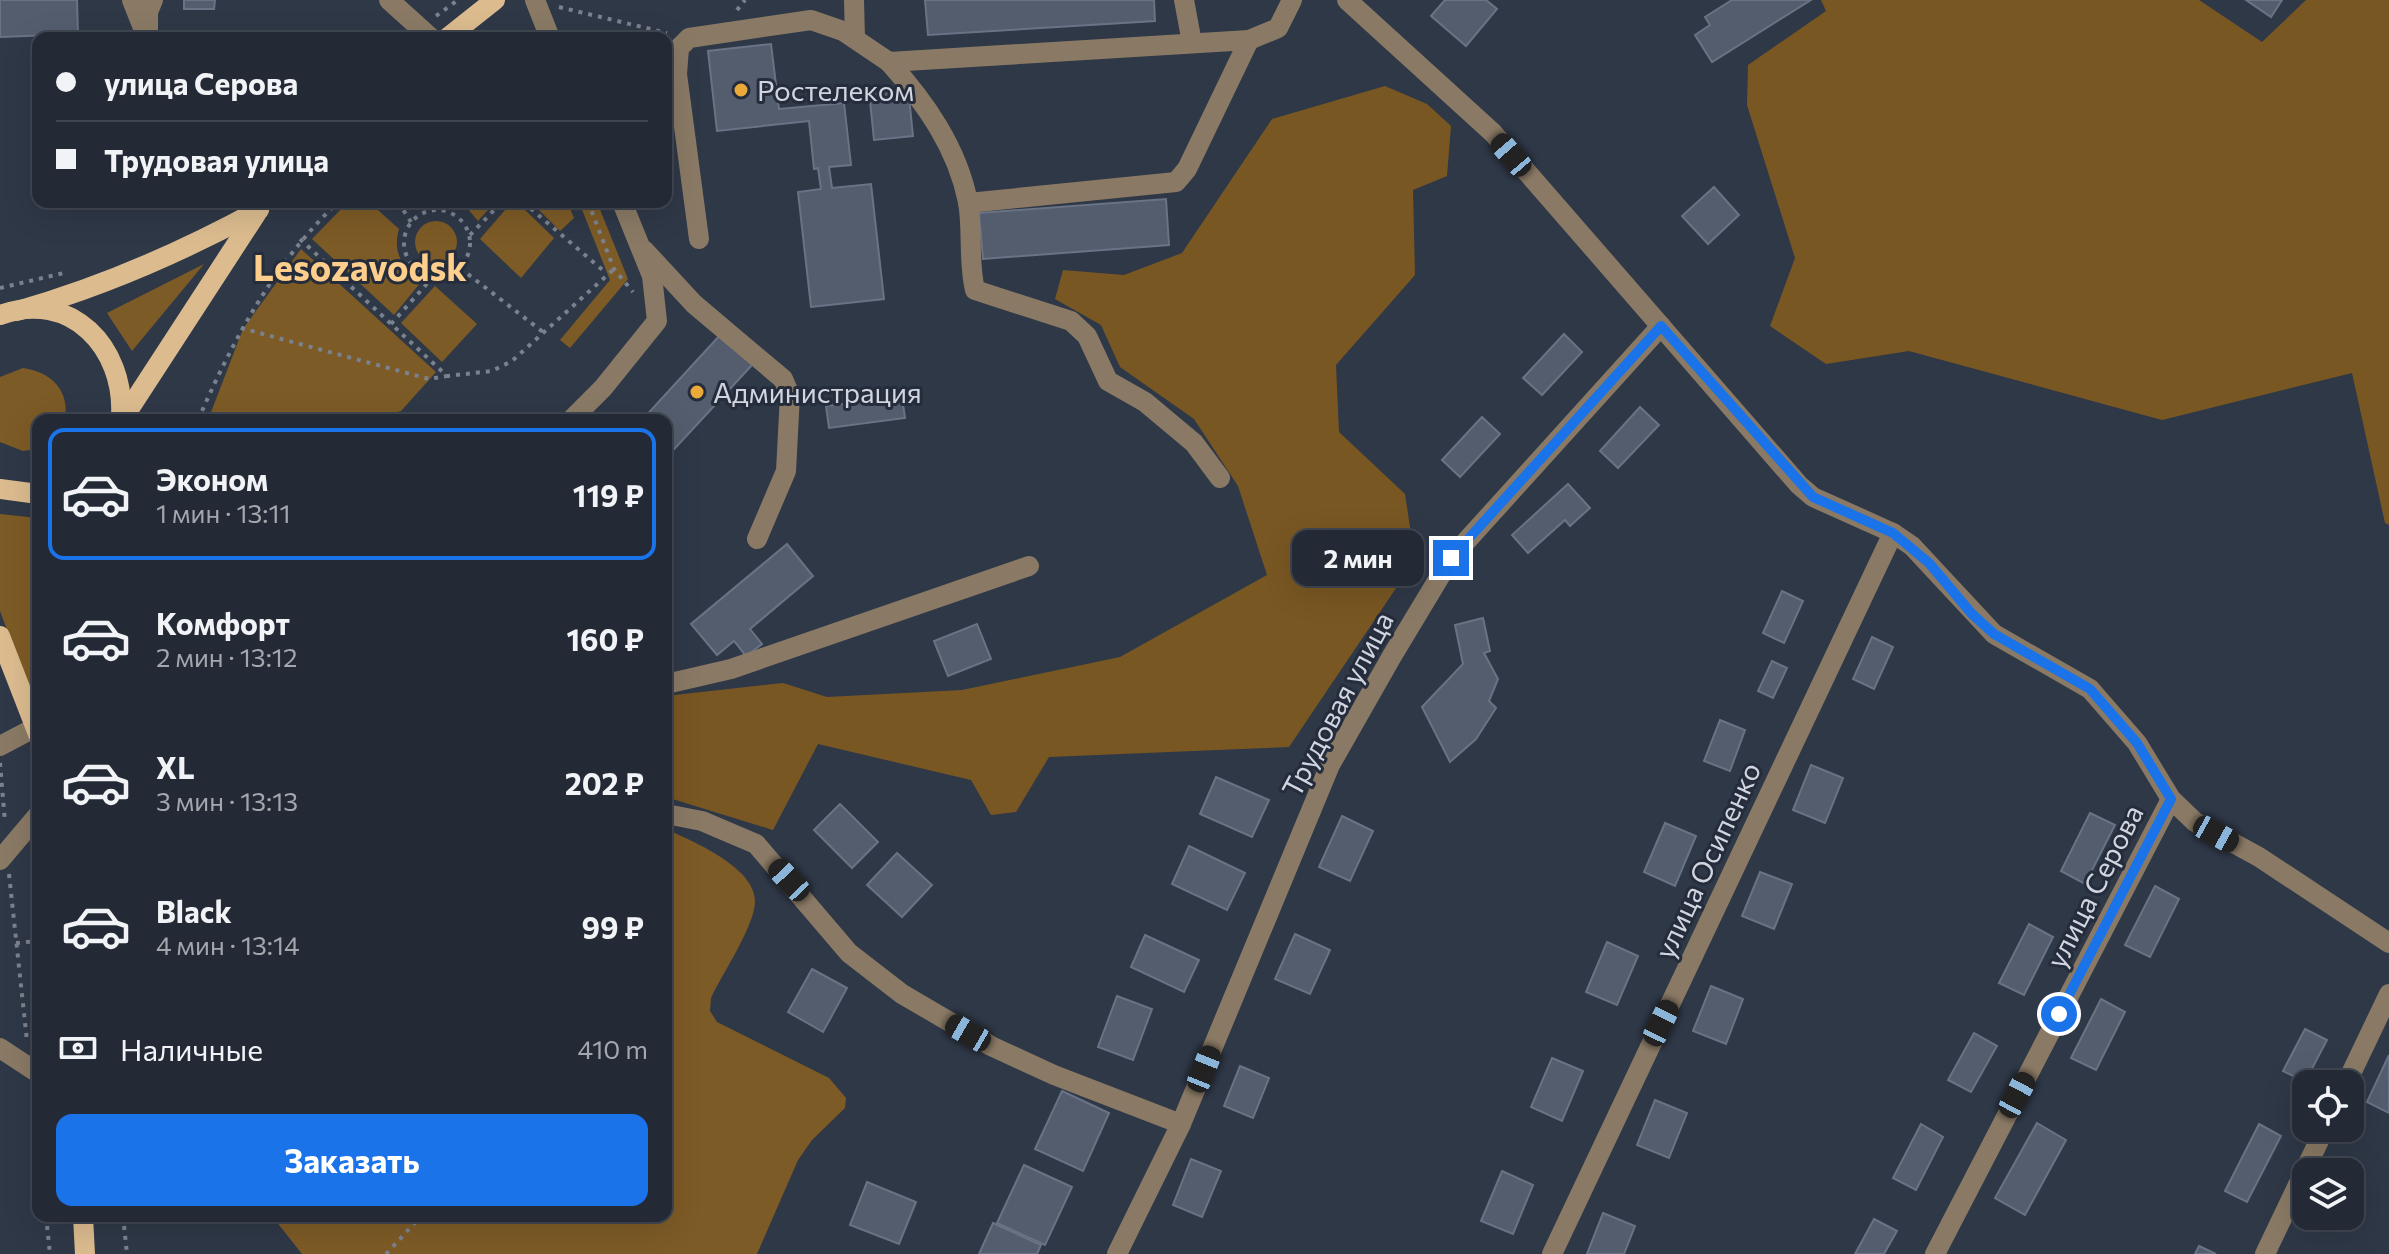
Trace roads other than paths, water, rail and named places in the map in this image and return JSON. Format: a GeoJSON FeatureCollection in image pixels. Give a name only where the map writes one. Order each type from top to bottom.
{"type":"FeatureCollection","features":[{"type":"Feature","properties":{"kind":"main road"},"geometry":{"type":"LineString","coordinates":[[455,32],[495,0]]}},
{"type":"Feature","properties":{"kind":"main road"},"geometry":{"type":"LineString","coordinates":[[9,313],[67,297],[199,243],[254,208]]}},
{"type":"Feature","properties":{"kind":"main road"},"geometry":{"type":"LineString","coordinates":[[126,414],[257,208]]}},
{"type":"Feature","properties":{"kind":"main road"},"geometry":{"type":"LineString","coordinates":[[9,313],[43,310],[72,318],[97,337],[114,362],[123,392],[122,414]]}},
{"type":"Feature","properties":{"kind":"main road"},"geometry":{"type":"LineString","coordinates":[[0,489],[32,493]]}},
{"type":"Feature","properties":{"kind":"main road"},"geometry":{"type":"LineString","coordinates":[[0,636],[32,718]]}},
{"type":"Feature","properties":{"kind":"main road"},"geometry":{"type":"LineString","coordinates":[[83,1222],[85,1254]]}},
{"type":"Feature","properties":{"kind":"street"},"geometry":{"type":"LineString","coordinates":[[132,0],[145,32]]}},
{"type":"Feature","properties":{"kind":"street"},"geometry":{"type":"LineString","coordinates":[[148,32],[148,12],[153,0]]}},
{"type":"Feature","properties":{"kind":"street"},"geometry":{"type":"LineString","coordinates":[[389,0],[424,32]]}},
{"type":"Feature","properties":{"kind":"street"},"geometry":{"type":"LineString","coordinates":[[535,0],[548,32]]}},
{"type":"Feature","properties":{"kind":"street"},"geometry":{"type":"LineString","coordinates":[[854,0],[855,38]]}},
{"type":"Feature","properties":{"kind":"street"},"geometry":{"type":"LineString","coordinates":[[1184,0],[1192,43]]}},
{"type":"Feature","properties":{"kind":"street"},"geometry":{"type":"LineString","coordinates":[[889,62],[1249,40],[1278,28],[1292,0]]}},
{"type":"Feature","properties":{"kind":"street"},"geometry":{"type":"LineString","coordinates":[[1347,0],[1493,133],[1806,491],[1893,533],[1920,554],[1972,614],[1994,634],[2090,689],[2137,743],[2171,799],[2195,822],[2259,857],[2389,943]]}},
{"type":"Feature","properties":{"kind":"street"},"geometry":{"type":"LineString","coordinates":[[699,239],[677,74],[679,48],[689,38],[811,20],[855,38],[889,62],[925,102],[950,147],[968,203],[969,252],[975,290],[1071,321],[1087,336],[1108,381],[1145,402],[1194,443],[1220,478]]}},
{"type":"Feature","properties":{"kind":"street"},"geometry":{"type":"LineString","coordinates":[[968,203],[1176,182],[1187,169],[1249,40]]}},
{"type":"Feature","properties":{"kind":"street"},"geometry":{"type":"LineString","coordinates":[[577,414],[603,388],[657,321],[658,301],[644,250],[625,208]]}},
{"type":"Feature","properties":{"kind":"street"},"geometry":{"type":"LineString","coordinates":[[644,250],[694,304],[783,379],[790,395],[786,471],[757,539]]}},
{"type":"Feature","properties":{"kind":"street","name":"Трудовая улица"},"geometry":{"type":"LineString","coordinates":[[1117,1254],[1181,1124],[1330,765],[1451,558],[1661,326]]}},
{"type":"Feature","properties":{"kind":"street","name":"улица Осипенко"},"geometry":{"type":"LineString","coordinates":[[1552,1254],[1893,533]]}},
{"type":"Feature","properties":{"kind":"street"},"geometry":{"type":"LineString","coordinates":[[672,683],[731,669],[1029,566]]}},
{"type":"Feature","properties":{"kind":"street"},"geometry":{"type":"LineString","coordinates":[[0,746],[32,733]]}},
{"type":"Feature","properties":{"kind":"street","name":"улица Серова"},"geometry":{"type":"LineString","coordinates":[[1935,1254],[2171,799]]}},
{"type":"Feature","properties":{"kind":"street"},"geometry":{"type":"LineString","coordinates":[[672,815],[702,821],[756,844],[849,953],[902,994],[991,1046],[1181,1124]]}},
{"type":"Feature","properties":{"kind":"street"},"geometry":{"type":"LineString","coordinates":[[4,856],[32,822]]}},
{"type":"Feature","properties":{"kind":"street"},"geometry":{"type":"LineString","coordinates":[[2353,1070],[2389,994]]}},
{"type":"Feature","properties":{"kind":"street"},"geometry":{"type":"LineString","coordinates":[[0,1048],[32,1069]]}},
{"type":"Feature","properties":{"kind":"street"},"geometry":{"type":"LineString","coordinates":[[2265,1254],[2318,1142]]}},
{"type":"Feature","properties":{"kind":"place","name":"Ростелеком"},"geometry":{"type":"Point","coordinates":[741,90]}},
{"type":"Feature","properties":{"kind":"place","name":"Администрация"},"geometry":{"type":"Point","coordinates":[697,392]}},
{"type":"Feature","properties":{"kind":"district","name":"Lesozavodsk"},"geometry":{"type":"Point","coordinates":[360,266]}}]}
